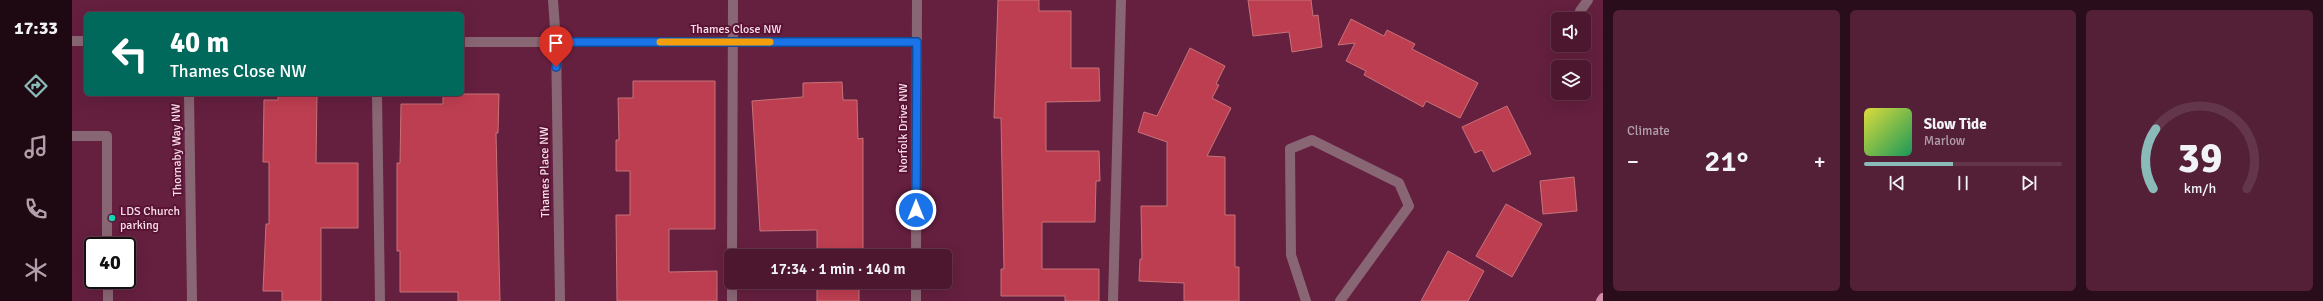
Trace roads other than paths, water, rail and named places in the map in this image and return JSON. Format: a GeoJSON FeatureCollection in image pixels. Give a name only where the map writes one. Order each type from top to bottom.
{"type":"FeatureCollection","features":[{"type":"Feature","properties":{"kind":"street"},"geometry":{"type":"LineString","coordinates":[[553,0],[556,42]]}},
{"type":"Feature","properties":{"kind":"street"},"geometry":{"type":"LineString","coordinates":[[732,249],[733,0]]}},
{"type":"Feature","properties":{"kind":"street","name":"Norfolk Drive NW"},"geometry":{"type":"LineString","coordinates":[[916,249],[917,0]]}},
{"type":"Feature","properties":{"kind":"street"},"geometry":{"type":"LineString","coordinates":[[1113,301],[1120,0]]}},
{"type":"Feature","properties":{"kind":"street"},"geometry":{"type":"LineString","coordinates":[[1580,11],[1588,0]]}},
{"type":"Feature","properties":{"kind":"street"},"geometry":{"type":"LineString","coordinates":[[72,41],[84,41]]}},
{"type":"Feature","properties":{"kind":"street","name":"Thames Close NW"},"geometry":{"type":"LineString","coordinates":[[464,42],[917,42]]}},
{"type":"Feature","properties":{"kind":"street","name":"Thames Place NW"},"geometry":{"type":"LineString","coordinates":[[556,42],[560,301]]}},
{"type":"Feature","properties":{"kind":"street","name":"Thornaby Way NW"},"geometry":{"type":"LineString","coordinates":[[189,96],[192,301]]}},
{"type":"Feature","properties":{"kind":"street"},"geometry":{"type":"LineString","coordinates":[[377,96],[380,301]]}},
{"type":"Feature","properties":{"kind":"street"},"geometry":{"type":"LineString","coordinates":[[72,136],[106,136],[108,237]]}},
{"type":"Feature","properties":{"kind":"street"},"geometry":{"type":"LineString","coordinates":[[1306,301],[1291,255],[1290,149],[1312,140],[1399,183],[1409,206],[1340,301]]}},
{"type":"Feature","properties":{"kind":"street"},"geometry":{"type":"LineString","coordinates":[[108,289],[108,301]]}},
{"type":"Feature","properties":{"kind":"street"},"geometry":{"type":"LineString","coordinates":[[732,289],[732,301]]}},
{"type":"Feature","properties":{"kind":"street"},"geometry":{"type":"LineString","coordinates":[[916,289],[916,301]]}},
{"type":"Feature","properties":{"kind":"place","name":"LDS Church parking"},"geometry":{"type":"Point","coordinates":[112,218]}}]}
